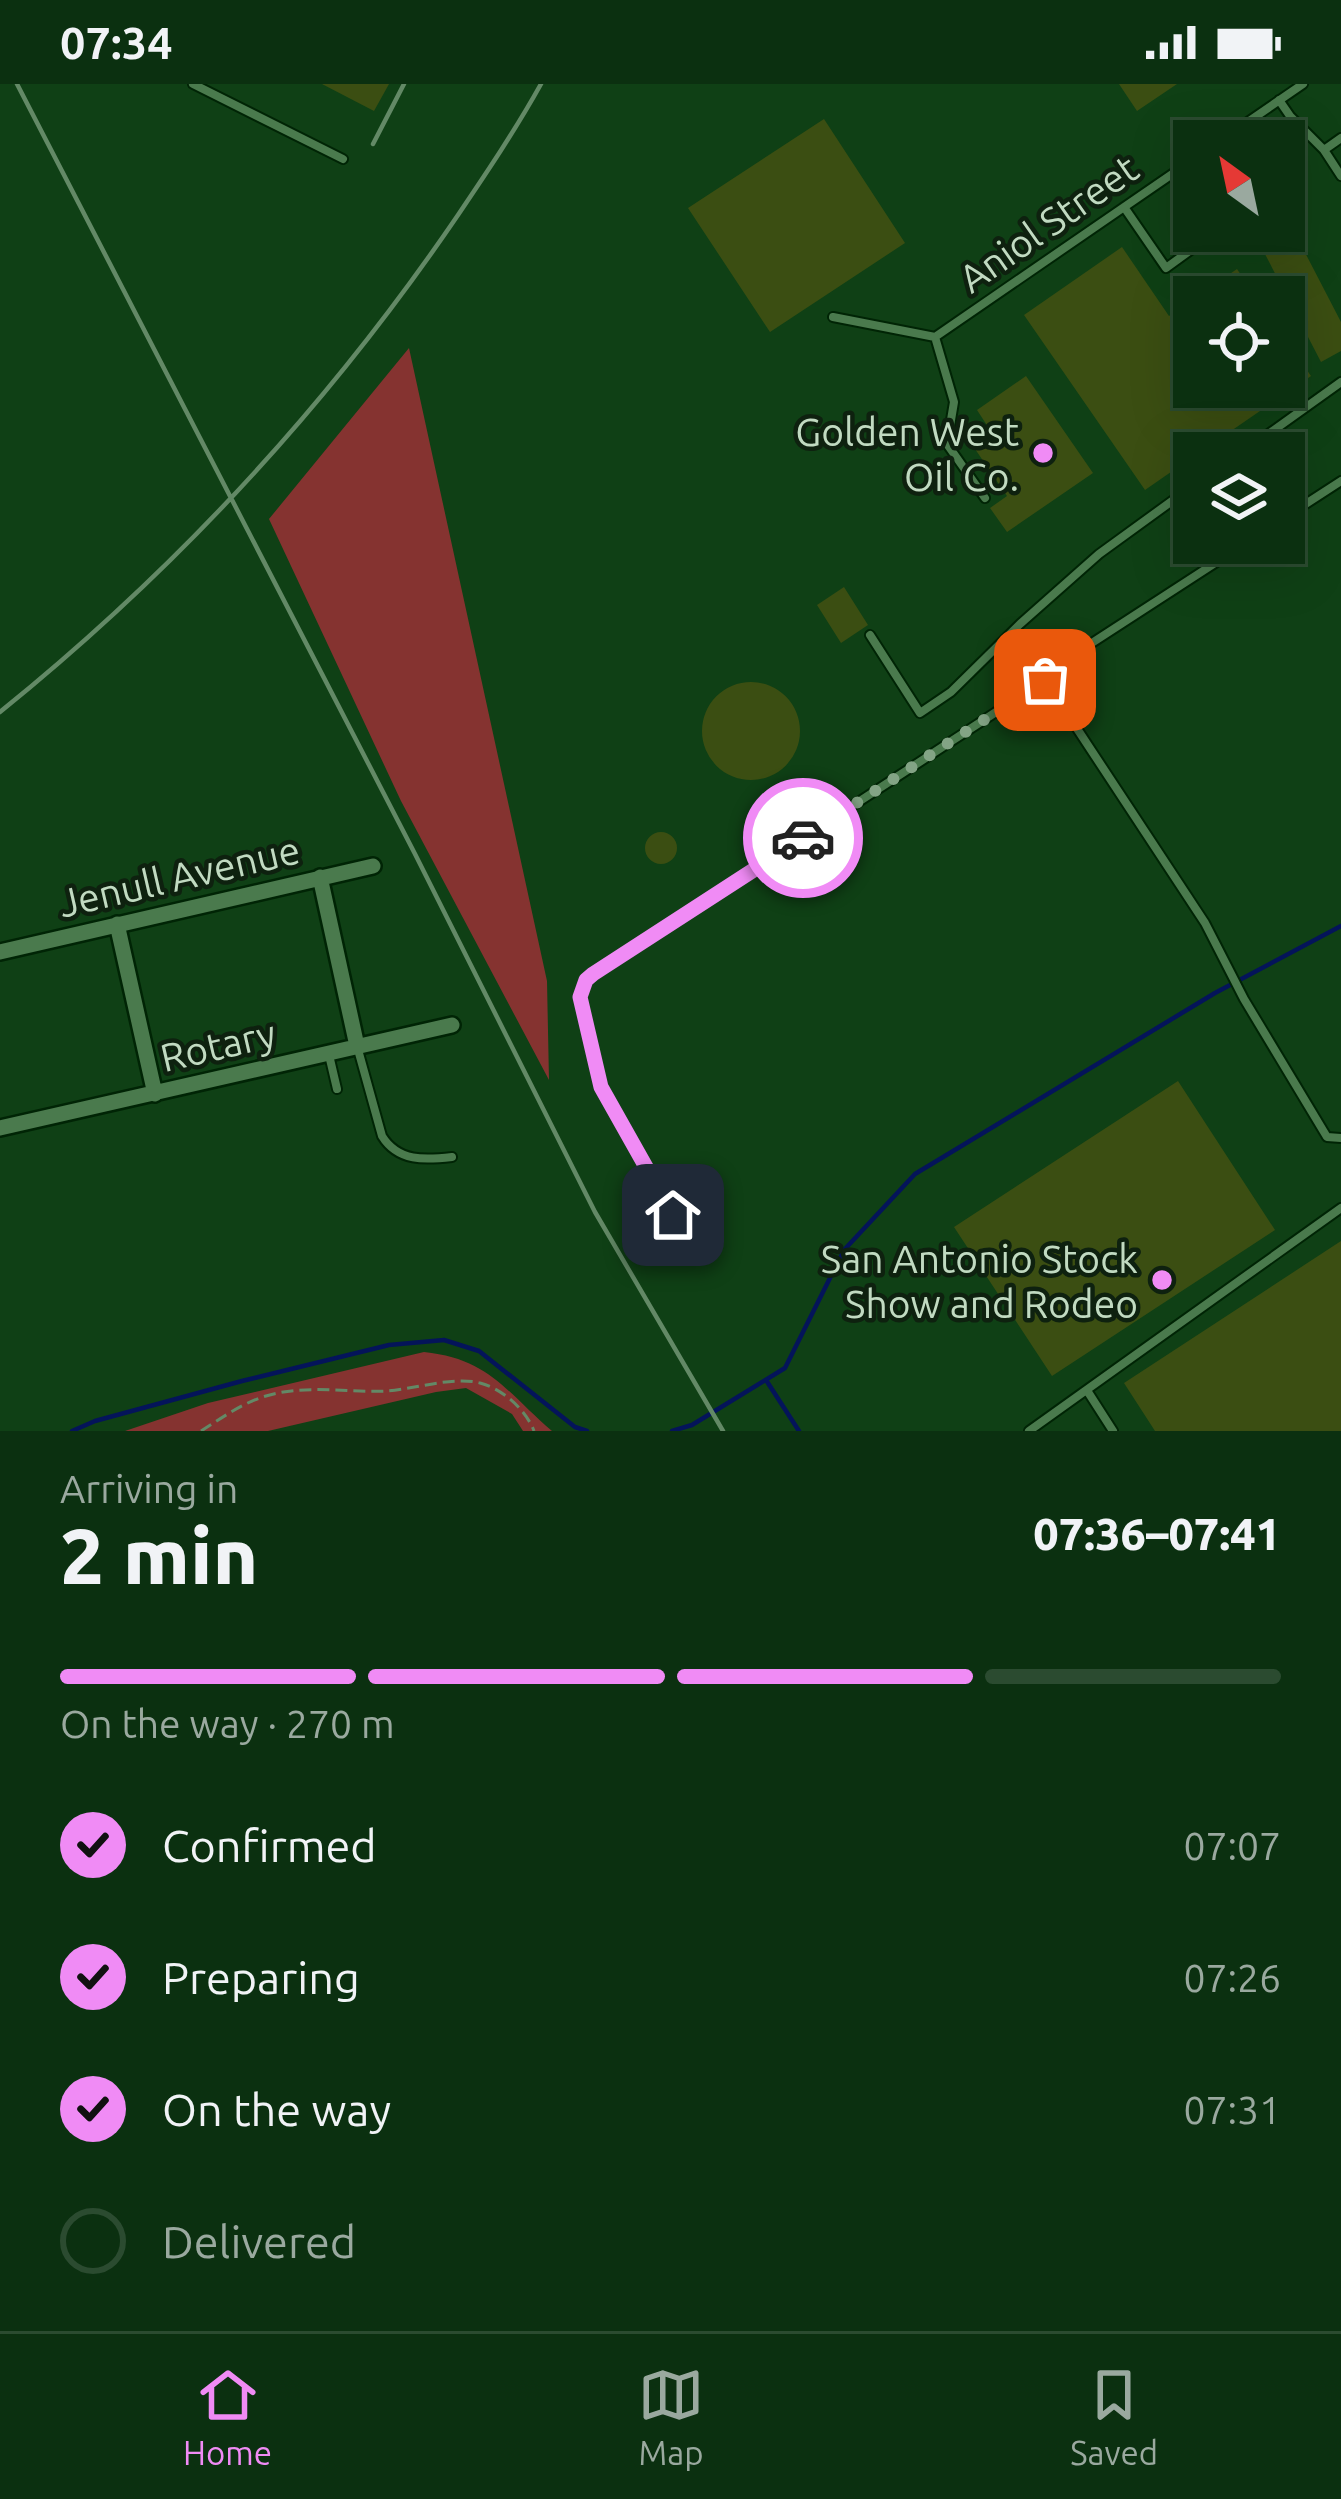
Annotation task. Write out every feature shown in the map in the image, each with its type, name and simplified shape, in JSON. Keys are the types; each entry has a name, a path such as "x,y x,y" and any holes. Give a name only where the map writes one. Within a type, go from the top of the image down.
{"street":[{"name":"Jenull Avenue","path":"0,952 373,866"},
{"path":"320,877 357,1046"},
{"path":"117,924 155,1094"},
{"name":"Rotary","path":"0,1128 155,1094 176,1096 452,1025"}],"lane":[{"path":"193,84 343,159"},
{"path":"1250,120 1303,84"},
{"path":"1279,100 1341,176"},
{"path":"1324,150 1341,138"},
{"name":"Aniol Street","path":"935,338 1173,174"},
{"path":"1124,207 1166,268 1188,252"},
{"path":"833,317 935,338 954,401 947,444 985,498"},
{"path":"1271,432 1341,382"},
{"path":"1305,504 1341,481"},
{"path":"870,635 920,713 951,692 1099,554 1173,500"},
{"path":"673,1215 601,1087 580,997 586,980 1214,564"},
{"path":"1045,680 1199,913 1327,1137 1341,1138"},
{"path":"357,1046 389,1148 428,1160 452,1156"},
{"path":"329,1053 338,1089"},
{"path":"1029,1431 1341,1208"},
{"path":"1088,1391 1113,1431"}],"path":[{"path":"201,1431 263,1396 289,1391 393,1391 464,1382 480,1383 501,1393 530,1420 534,1431"}],"shaded area":[{"path":"409,348 547,981 549,1080 401,801 269,519"},
{"path":"424,1352 481,1370 552,1431 523,1431 512,1414 466,1388 268,1431 125,1431 208,1403"}],"building":[{"path":"322,84 389,84 374,111"},
{"path":"1119,84 1177,84 1137,111"},
{"path":"824,119 905,243 770,332 688,208"},
{"path":"1122,247 1169,316 1173,313 1173,408 1264,408 1230,432 1173,432 1173,471 1145,490 1024,315"},
{"path":"1264,252 1305,252 1341,322 1341,351 1321,362 1305,331 1305,276 1276,276"},
{"name":"Golden West Oil Co.","path":"1026,376 1093,473 1007,532 990,508 1007,496 973,446 992,433 977,410"},
{"path":"844,587 868,625 841,643 817,605"},
{"path":"751,682 786,696 800,731 786,766 751,780 716,766 702,731 716,696"},
{"path":"661,832 672,837 677,848 672,859 661,864 650,859 645,848 650,837"},
{"path":"1178,1081 1275,1230 1052,1376 954,1227"},
{"path":"1341,1241 1341,1431 1155,1431 1124,1383"}],"waterway":[{"path":"672,1431 692,1425 785,1368 844,1250 915,1174 1215,993 1341,926"},
{"path":"72,1431 242,1381 389,1345 444,1340 479,1351 575,1427 587,1431"},
{"path":"766,1380 799,1431"}],"railway":[{"path":"17,84 595,1212 723,1431"},
{"path":"373,144 404,84"},
{"path":"0,712 189,541 304,417 409,284 541,84"}],"way so far":[{"path":"803,838 1045,680"}],"place":[{"name":"Golden West Oil Co.","path":"1043,453"},
{"name":"San Antonio Stock Show and Rodeo","path":"1162,1280"}],"route":[{"path":"673,1215 601,1087 581,988 593,974 803,838"}]}
